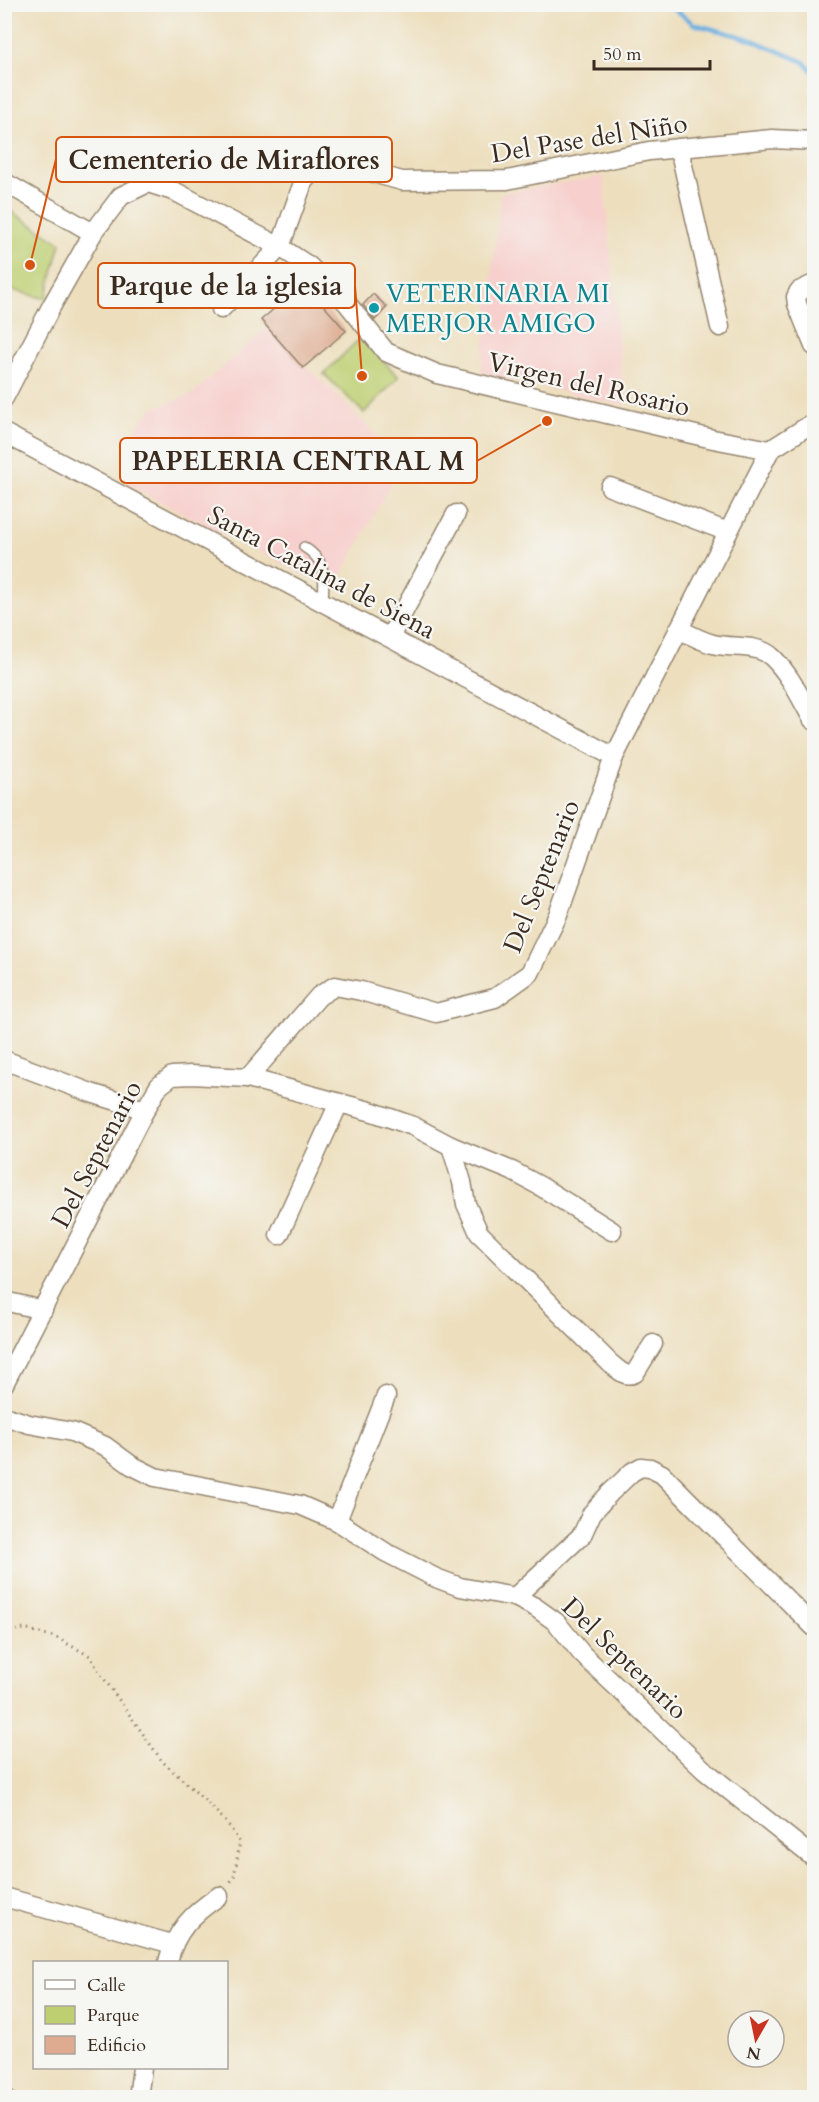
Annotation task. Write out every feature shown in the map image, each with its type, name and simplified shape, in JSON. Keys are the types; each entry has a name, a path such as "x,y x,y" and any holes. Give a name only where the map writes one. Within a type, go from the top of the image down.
{"street":[{"name":"Del Pase del Niño","path":"280,247 304,180 321,166 362,170 402,181 507,180 649,151 772,140 814,141"},
{"path":"679,148 720,327"},
{"path":"4,182 93,233"},
{"name":"Virgen del Rosario","path":"4,399 51,307 93,233 121,196 148,183 176,192 280,247 309,266 346,302 386,352 436,374 713,439 770,450"},
{"path":"221,309 280,247"},
{"path":"814,284 800,291 795,297 814,346"},
{"path":"770,450 814,422"},
{"name":"Santa Catalina de Siena","path":"4,433 614,757"},
{"name":"Del Septenario","path":"4,1384 159,1086 172,1076 248,1077 319,996 335,986 361,991 436,1013 495,998 530,974 558,915 614,757 770,450"},
{"path":"610,487 728,532"},
{"path":"390,637 456,514"},
{"path":"679,629 714,645 759,649 771,656 786,674 813,720"},
{"path":"4,1060 145,1110"},
{"path":"248,1077 339,1102 413,1126 451,1146 512,1171 612,1231"},
{"path":"279,1235 339,1102"},
{"path":"451,1146 466,1203 479,1233 611,1364 625,1375 635,1373 653,1344"},
{"path":"4,1301 43,1310"},
{"path":"337,1521 386,1396"},
{"name":"Del Septenario","path":"4,1416 29,1424 72,1432 105,1446 131,1465 154,1477 300,1505 337,1521 385,1552 436,1578 460,1587 515,1597 535,1607 556,1622 582,1654 704,1770 814,1858"},
{"path":"515,1597 582,1534 592,1513 610,1492 641,1467 650,1468 662,1474 811,1617"},
{"path":"168,1961 172,1944 184,1925 219,1896"},
{"path":"4,1897 172,1944"},
{"path":"138,2097 142,2069"}],"lane":[{"path":"304,547 323,567 323,602"}],"path":[{"path":"4,1630 25,1629 55,1637 90,1656 162,1761 227,1823 240,1842 234,1877 219,1896"}],"shaded area":[{"path":"604,176 624,406 481,373 501,193"},
{"path":"267,328 403,461 334,590 127,485 136,428 152,409 192,394"}],"green space":[{"path":"4,207 61,243 46,299 5,288"},
{"path":"360,338 399,377 364,413 324,374"}],"building":[{"path":"304,283 346,331 303,368 261,320"},
{"name":"VETERINARIA MI MERJOR AMIGO","path":"373,294 387,307 375,320 363,305"}],"waterway":[{"path":"668,4 694,24 750,39 804,62 814,73"}],"place":[{"name":"Cementerio de Miraflores","path":"30,265"},
{"name":"VETERINARIA MI MERJOR AMIGO","path":"374,308"},
{"name":"Parque de la iglesia","path":"362,376"},
{"name":"PAPELERIA CENTRAL M","path":"547,421"}]}
